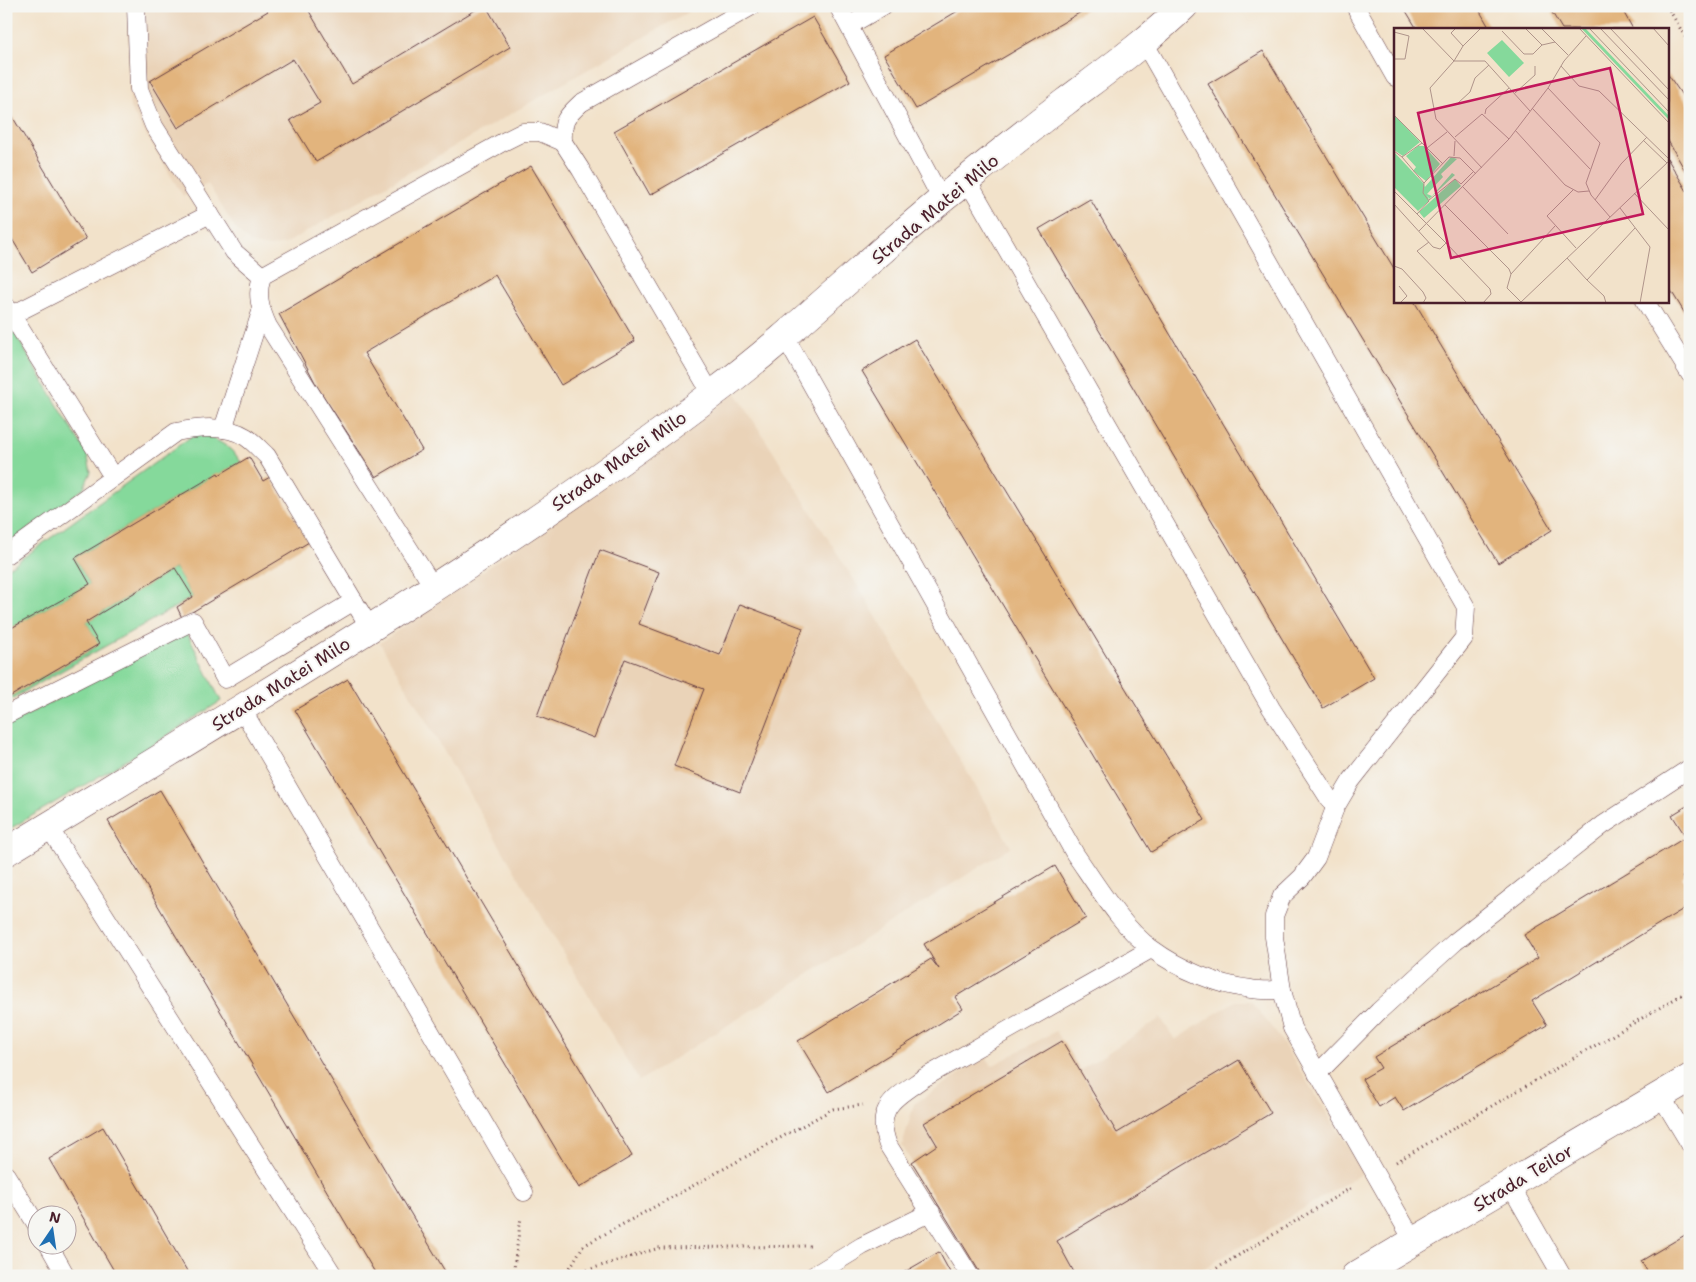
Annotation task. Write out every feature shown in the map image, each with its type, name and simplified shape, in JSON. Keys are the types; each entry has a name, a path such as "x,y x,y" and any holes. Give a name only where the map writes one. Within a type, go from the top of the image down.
{"street":[{"name":"Strada Matei Milo","path":"6,852 242,709 434,588 588,485 712,395 785,337 942,200 1062,104 1145,44 1184,6"},
{"name":"Strada Teilor","path":"1355,1276 1690,1078"}],"lane":[{"path":"136,6 139,89 154,126 234,252 262,276"},
{"path":"712,395 610,217 563,142 562,128 566,117 582,102 752,6"},
{"path":"838,6 850,25 942,200"},
{"path":"850,25 884,6"},
{"path":"1355,6 1394,74"},
{"path":"1145,44 1466,607 1464,638 1351,781 1335,808 1316,858 1302,877 1282,896 1274,916 1274,937 1282,990 1292,1028 1414,1242"},
{"path":"434,588 298,374 261,312 258,288 262,276 524,132 540,132 563,142"},
{"path":"967,180 1271,708 1335,808"},
{"path":"113,477 9,310 210,214"},
{"path":"1646,302 1690,374"},
{"path":"223,429 261,312"},
{"path":"785,337 1075,854 1130,928 1151,949 1188,970 1250,990 1282,990"},
{"path":"6,555 176,432 199,428 223,429 246,436 266,456 370,628"},
{"path":"6,714 193,621 225,679 354,601"},
{"path":"242,709 524,1192"},
{"path":"1317,1074 1379,1011 1455,942 1603,825 1690,768"},
{"path":"48,826 334,1276"},
{"path":"970,1276 888,1145 882,1128 884,1114 893,1102 922,1079 1151,949"},
{"path":"1661,1096 1690,1144"},
{"path":"6,1174 28,1210"},
{"path":"1510,1185 1562,1276"},
{"path":"813,1276 862,1246 931,1212"},
{"path":"54,1254 66,1276"}],"path":[{"path":"1667,6 1690,45"},
{"path":"1204,1276 1376,1173 1690,990"},
{"path":"566,1276 584,1246 833,1109 893,1102"},
{"path":"513,1276 524,1192"},
{"path":"566,1276 659,1248 814,1246"}],"shaded area":[{"path":"127,6 698,6 285,244 269,247 250,243 235,228 208,184 183,196 130,108"},
{"path":"736,393 863,594 1011,847 639,1081 380,643"},
{"path":"1235,1001 1251,1001 1279,1037 1364,1172 1191,1276 982,1276 902,1146 914,1104 986,1057 992,1066 1056,1031 1081,1070 1161,1018 1175,1040"}],"green space":[{"path":"6,319 87,454 91,472 83,489 6,546"},
{"path":"196,433 222,443 241,462 219,475 218,473 75,558 90,584 6,631 6,570"},
{"path":"175,568 193,597 6,702 6,699 99,645 86,622"},
{"path":"186,631 221,701 151,746 6,831 6,726"}],"building":[{"path":"265,6 306,6 352,84 482,6 486,6 510,47 316,162 290,120 320,103 293,59 178,128 150,81 268,11"},
{"path":"966,6 1091,6 916,109 884,55"},
{"path":"1403,6 1477,6 1489,28 1416,28"},
{"path":"1548,6 1620,6 1632,28 1561,28"},
{"path":"813,17 850,81 650,195 614,131"},
{"path":"1263,51 1394,268 1394,302 1415,302 1552,530 1498,563 1208,84"},
{"path":"1668,74 1690,107 1690,179 1668,141"},
{"path":"6,106 86,239 32,272 6,229"},
{"path":"1668,160 1690,196 1690,322 1668,286"},
{"path":"531,166 635,341 561,385 495,275 364,353 422,450 376,477 317,386 279,314"},
{"path":"1090,199 1374,678 1323,708 1039,229"},
{"path":"915,339 1205,820 1151,852 862,371"},
{"path":"249,457 263,481 270,477 309,542 182,618 177,607 193,597 175,568 86,622 99,644 6,699 6,631 90,584 75,558 218,473 219,475"},
{"path":"600,550 659,572 639,624 720,655 740,604 803,628 740,792 674,766 704,689 625,659 594,738 537,716"},
{"path":"348,679 632,1156 579,1188 295,710"},
{"path":"160,790 446,1273 441,1276 377,1276 108,821"},
{"path":"1690,804 1690,872 1682,877 1690,889 1690,905 1532,1001 1547,1025 1404,1111 1395,1097 1379,1107 1362,1079 1381,1068 1374,1057 1538,958 1524,935 1686,837 1672,815"},
{"path":"1055,866 1086,918 955,997 963,1009 829,1092 798,1041 931,959 939,969 924,944"},
{"path":"1062,1041 1117,1133 1239,1060 1271,1113 1057,1241 1075,1274 1084,1276 982,1276 912,1162 937,1145 924,1123"},
{"path":"103,1127 190,1276 117,1276 78,1209 78,1204 75,1204 49,1159"},
{"path":"1690,1232 1690,1276 1650,1276 1641,1261"},
{"path":"939,1252 952,1276 898,1276 901,1274"}]}
